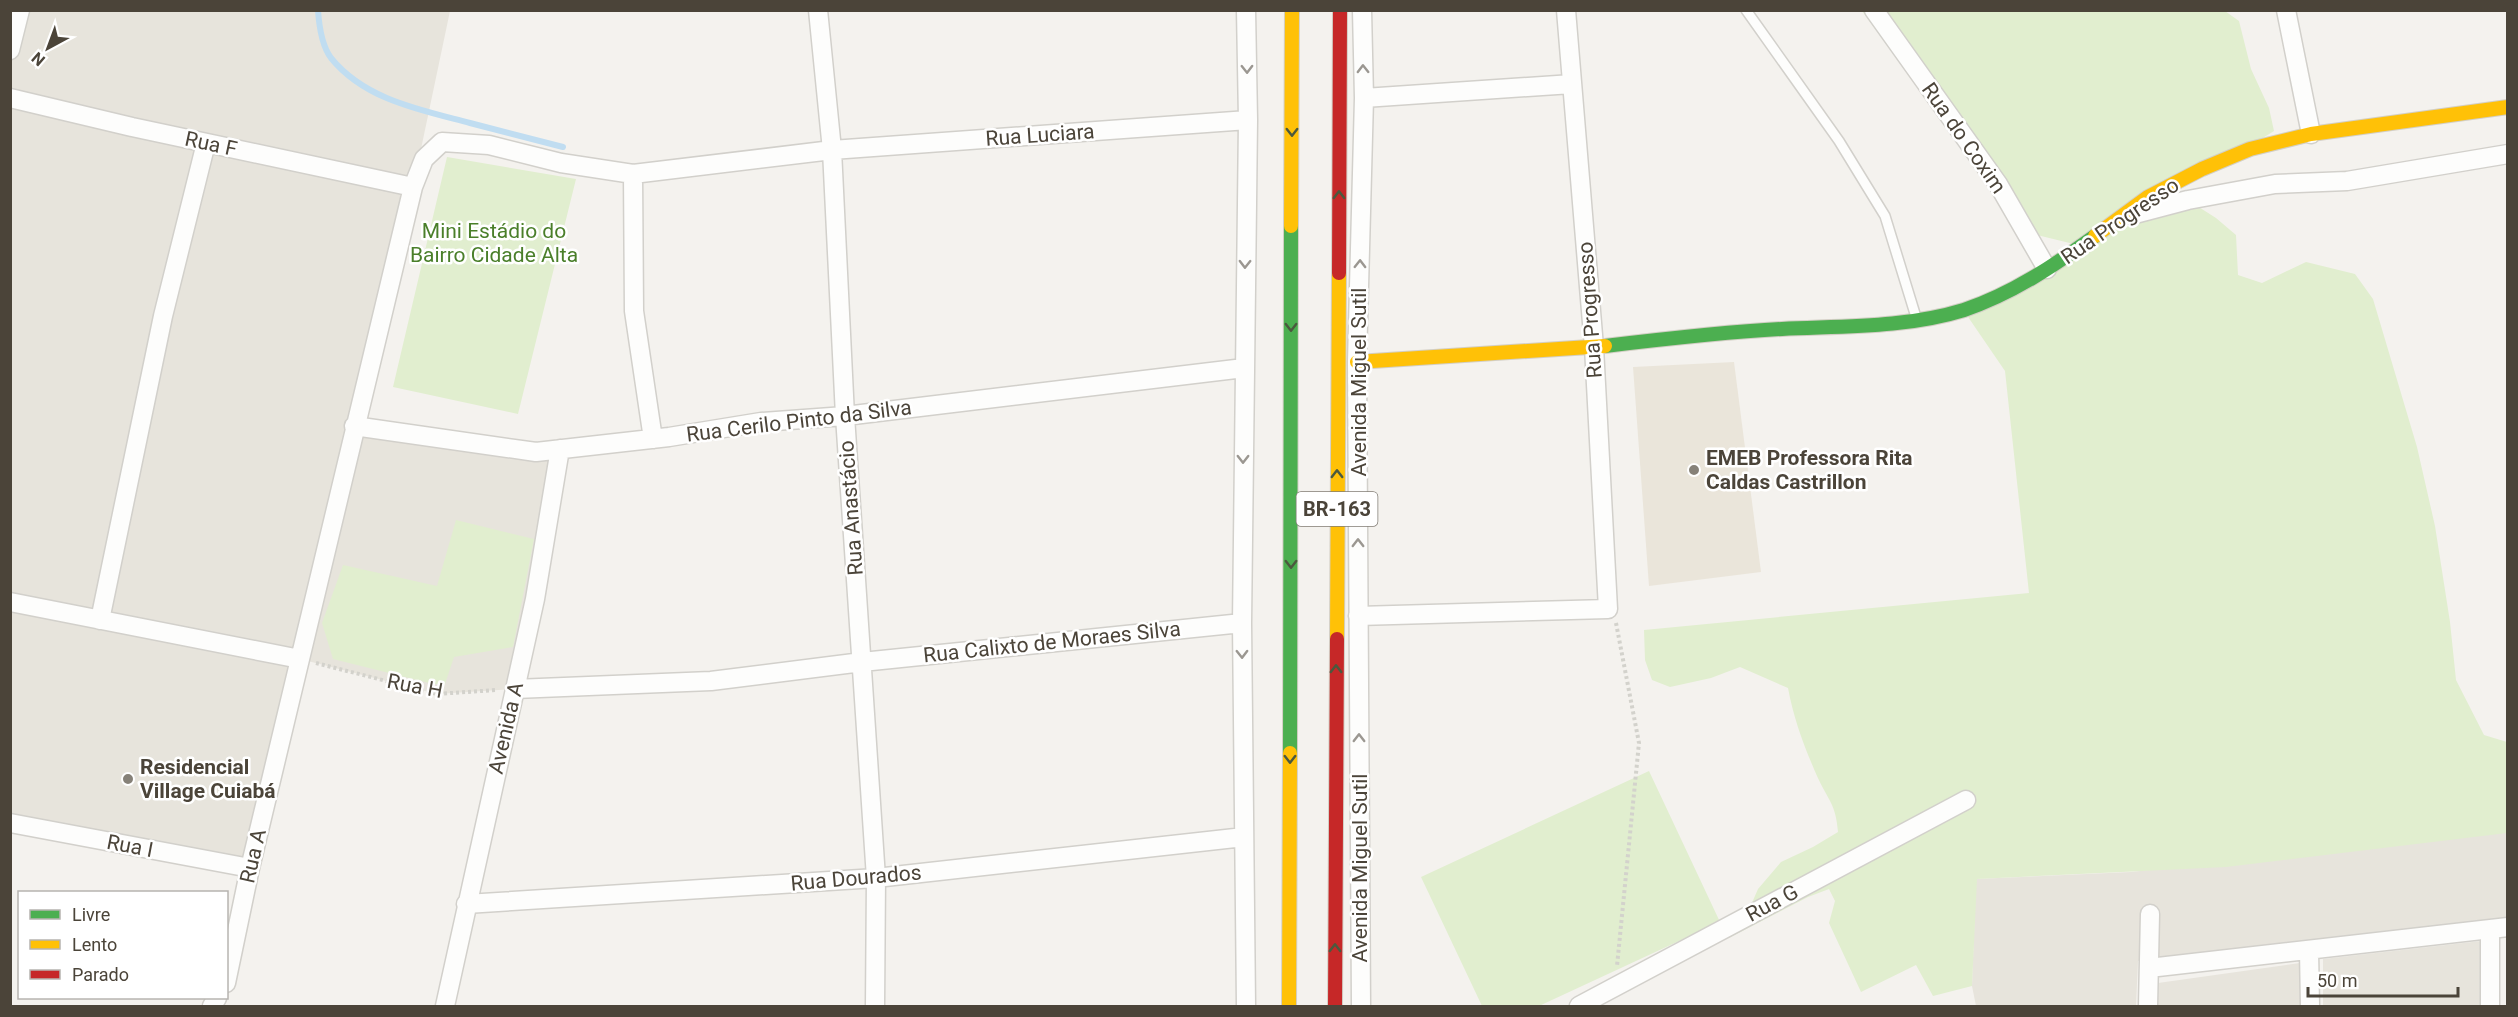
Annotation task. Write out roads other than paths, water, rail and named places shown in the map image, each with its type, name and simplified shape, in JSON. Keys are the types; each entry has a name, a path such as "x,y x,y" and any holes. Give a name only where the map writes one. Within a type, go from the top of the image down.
{"main road":[{"name":"BR-163","path":"1289,1006 1292,10"},
{"name":"Avenida Miguel Sutil","path":"1335,1006 1340,10"},
{"name":"Rua Progresso","path":"1594,347 1712,333 1842,324 1900,323 1963,310 1998,296 2048,269 2148,197 2202,169 2250,148 2311,134 2508,107"},
{"path":"1357,362 1594,347"}],"street":[{"path":"10,50 20,10"},
{"name":"Rua Anastácio","path":"818,10 832,150 845,416 876,878 875,1006"},
{"path":"1246,10 1248,120 1242,623 1246,1006"},
{"name":"Avenida Miguel Sutil","path":"1361,1006 1357,362 1364,99 1362,10"},
{"name":"Rua Progresso","path":"1358,616 1608,609 1594,347 1566,10"},
{"name":"Rua do Coxim","path":"1874,10 1998,184 2048,269"},
{"path":"2286,10 2311,134"},
{"path":"1364,99 1572,84"},
{"name":"Rua F","path":"10,98 206,143 412,186"},
{"name":"Rua Luciara","path":"412,186 424,159 442,142 489,145 561,163 633,174 832,150 1248,120"},
{"path":"100,620 163,316 206,143"},
{"path":"2122,217 2188,200 2276,184 2347,181 2508,154"},
{"path":"633,174 634,311 653,439"},
{"name":"Rua A","path":"228,973 250,868 412,186"},
{"name":"Rua Cerilo Pinto da Silva","path":"354,426 536,452 653,439 761,422 845,416 1244,368"},
{"name":"Avenida A","path":"445,1006 535,599 560,449"},
{"path":"10,602 300,659"},
{"name":"Rua Calixto de Moraes Silva","path":"862,662 1242,623"},
{"path":"515,689 711,681 862,662"},
{"name":"Rua G","path":"1579,1006 1966,800"},
{"name":"Rua I","path":"10,823 250,868"},
{"name":"Rua Dourados","path":"466,904 876,878 1244,837"},
{"path":"2148,1006 2150,914"},
{"path":"2149,968 2499,928 2490,1006"},
{"path":"2309,950 2310,1006"}],"lane":[{"path":"1746,10 1839,141 1885,216 1917,319"}],"waterway":[{"path":"318,10 323,41 331,58 360,84 377,94 413,108 563,147"}],"place":[{"name":"EMEB Professora Rita Caldas Castrillon","path":"1694,470"},
{"name":"Residencial Village Cuiabá","path":"128,779"}],"park label":[{"name":"Mini Estádio do Bairro Cidade Alta","path":"494,243"}]}
